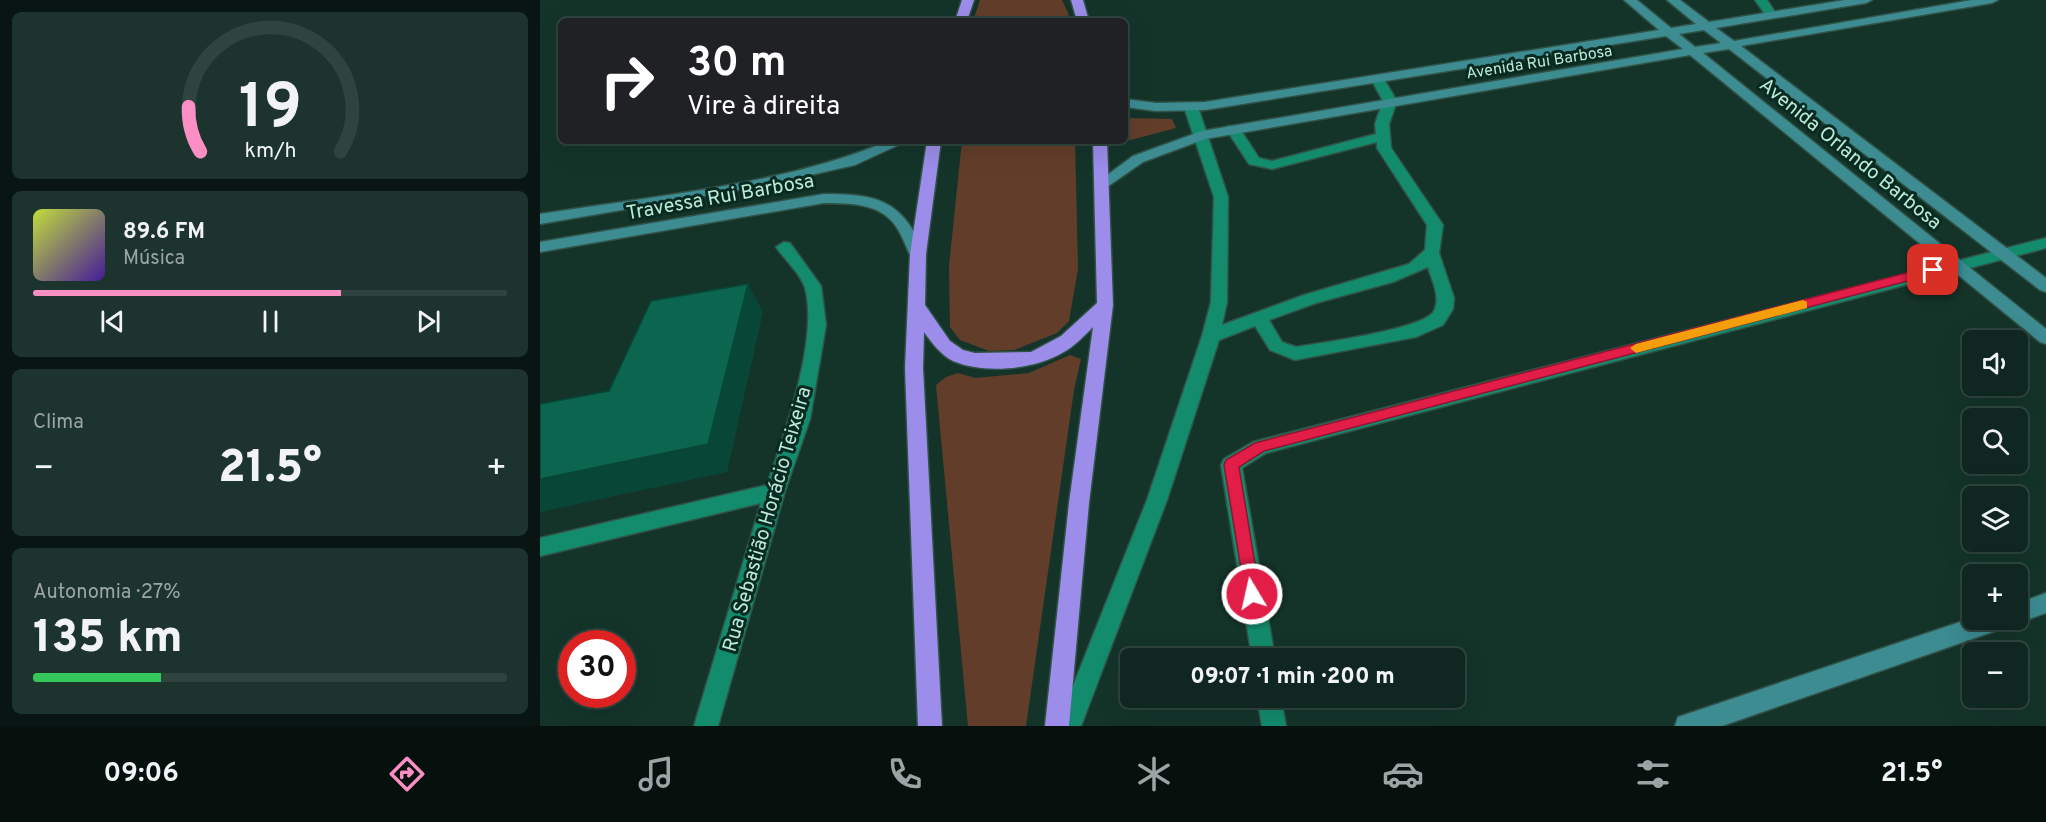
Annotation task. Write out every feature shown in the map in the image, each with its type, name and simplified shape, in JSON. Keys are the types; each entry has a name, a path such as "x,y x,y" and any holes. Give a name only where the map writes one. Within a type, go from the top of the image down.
{"highway":[{"path":"962,18 968,0"},
{"path":"1077,0 1082,18"},
{"path":"930,726 914,368 918,254 934,144"},
{"path":"1057,726 1079,503 1105,305 1106,240 1100,144"},
{"path":"916,305 938,338 958,356 984,361 1025,361 1043,356 1068,341 1105,305"}],"street":[{"name":"Avenida Orlando Barbosa","path":"1630,0 2046,338"},
{"name":"Avenida Orlando Barbosa","path":"1673,0 1730,46 2046,286"},
{"path":"1761,0 1771,15"},
{"name":"Avenida Rui Barbosa","path":"1128,103 1156,107 1191,107 1866,0"},
{"name":"Avenida Rui Barbosa","path":"1102,184 1138,159 1202,135 1390,101 1694,53 1992,0"},
{"path":"1211,336 1309,299 1401,272 1423,263 1432,254 1436,238 1435,225 1384,148 1381,137 1382,124 1390,101 1377,79"},
{"path":"1069,726 1157,500 1211,336 1218,302 1221,197 1191,107"},
{"path":"1233,129 1254,161 1272,165 1381,137"},
{"name":"Travessa Rui Barbosa","path":"540,219 703,192 850,162 893,144"},
{"path":"699,221 703,192"},
{"name":"Travessa Rui Barbosa","path":"540,247 699,221 777,204 829,199 860,201 891,211 903,223 918,254"},
{"path":"1261,648 1231,465 1260,447 2001,252 2046,243"},
{"name":"Rua Sebastião Horácio Teixeira","path":"706,726 775,491 800,419 817,325 813,286 784,247"},
{"path":"1259,318 1276,346 1295,354 1416,331 1437,321 1444,309 1446,298 1432,254"},
{"path":"540,547 775,491"},
{"path":"2028,609 2046,603"},
{"path":"1687,726 1969,630"},
{"path":"1271,708 1274,726"}],"shaded area":[{"path":"980,0 1062,0 1069,15 1064,18 974,18"},
{"path":"1128,118 1172,119 1176,128 1128,141"},
{"path":"962,144 1075,144 1078,269 1069,321 1057,333 1014,350 989,351 960,340 950,327 949,266"},
{"path":"1070,355 1081,359 1074,390 1026,726 968,726 936,385 946,377 958,373 975,378 1029,373"}],"building":[{"path":"748,284 708,444 540,479 540,404 609,391 651,301"}],"slow traffic":[{"path":"1636,348 1803,305"}],"route":[{"path":"1252,594 1231,465 1260,447 1933,270"}]}
